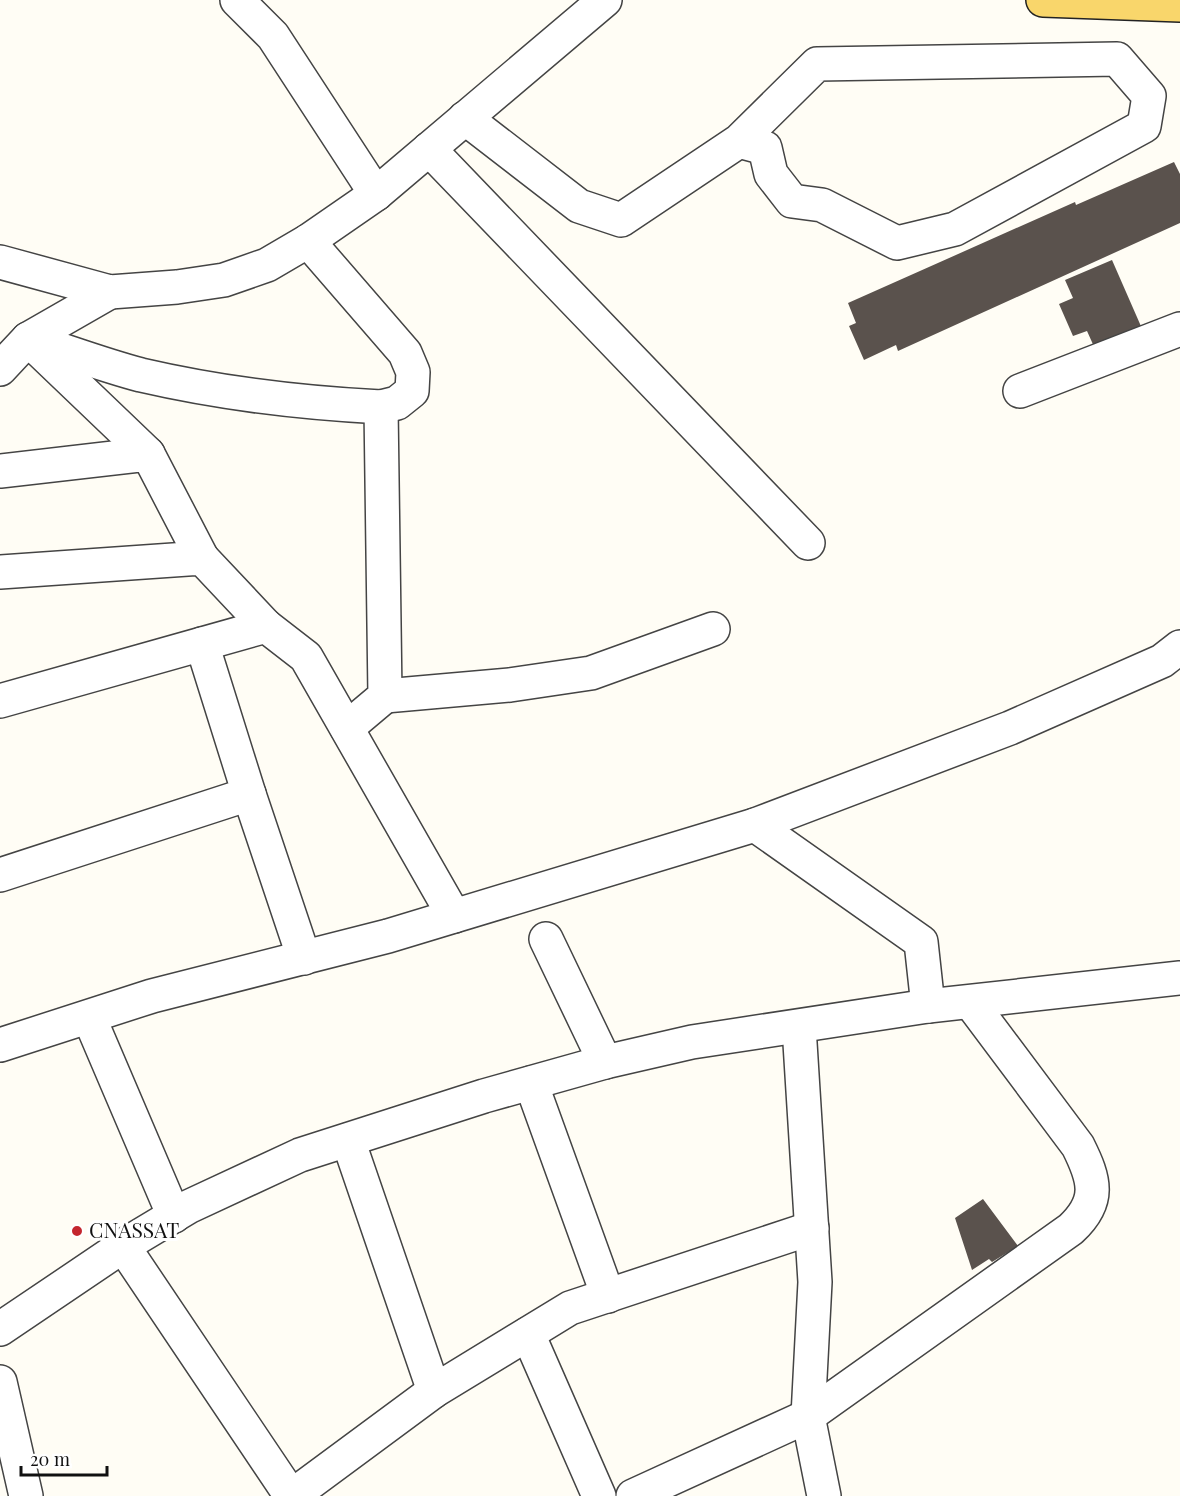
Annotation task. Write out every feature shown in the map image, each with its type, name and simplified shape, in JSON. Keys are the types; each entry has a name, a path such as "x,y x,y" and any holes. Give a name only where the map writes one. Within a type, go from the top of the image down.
{"main road":[{"path":"1043,0 1180,5"}],"street":[{"path":"237,0 273,36 376,194"},
{"path":"0,262 110,292 177,287 224,280 267,265 308,241 376,194 606,0"},
{"path":"465,118 579,206 621,220 739,141 817,64 1117,60 1149,96 1144,126 955,230 897,243 822,205 792,201 771,174 765,148 739,141"},
{"path":"429,149 808,543"},
{"path":"28,339 152,377 245,394 328,404 381,407 397,403 412,391 413,372 405,353 308,241"},
{"path":"0,369 28,339 110,292"},
{"path":"1020,392 1180,329"},
{"path":"28,339 148,454 202,558 266,626 306,657 454,916"},
{"path":"381,407 385,696"},
{"path":"0,471 148,454"},
{"path":"0,572 202,558"},
{"path":"0,701 266,626"},
{"path":"347,728 385,696 510,685 591,673 713,629"},
{"path":"202,644 304,958"},
{"path":"0,1045 152,996 304,958 454,916 755,825 1010,728 1162,661 1180,647"},
{"path":"0,875 249,794"},
{"path":"755,825 921,942 928,1006"},
{"path":"546,939 605,1062"},
{"path":"0,1329 123,1246 174,1216 300,1155 531,1083 605,1062 692,1042 928,1006 1180,978"},
{"path":"633,1496 808,1416 1071,1229 1085,1216 1093,1197 1090,1170 1078,1146 971,1003"},
{"path":"89,1017 174,1216"},
{"path":"799,1027 815,1282 808,1416 825,1496"},
{"path":"531,1083 608,1296"},
{"path":"348,1140 434,1391"},
{"path":"123,1246 291,1496 434,1391 570,1308 812,1228"},
{"path":"528,1334 599,1496"},
{"path":"0,1382 26,1496"}],"building":[{"path":"1174,162 1180,174 1180,223 898,351 896,345 864,360 849,326 856,323 848,303 1075,202 1076,205"},
{"path":"1112,260 1147,340 1100,360 1087,331 1073,336 1059,304 1073,298 1065,280"},
{"path":"983,1199 1018,1246 992,1262 989,1259 972,1270 955,1218"}],"place":[{"name":"CNASSAT","path":"77,1231"}]}
